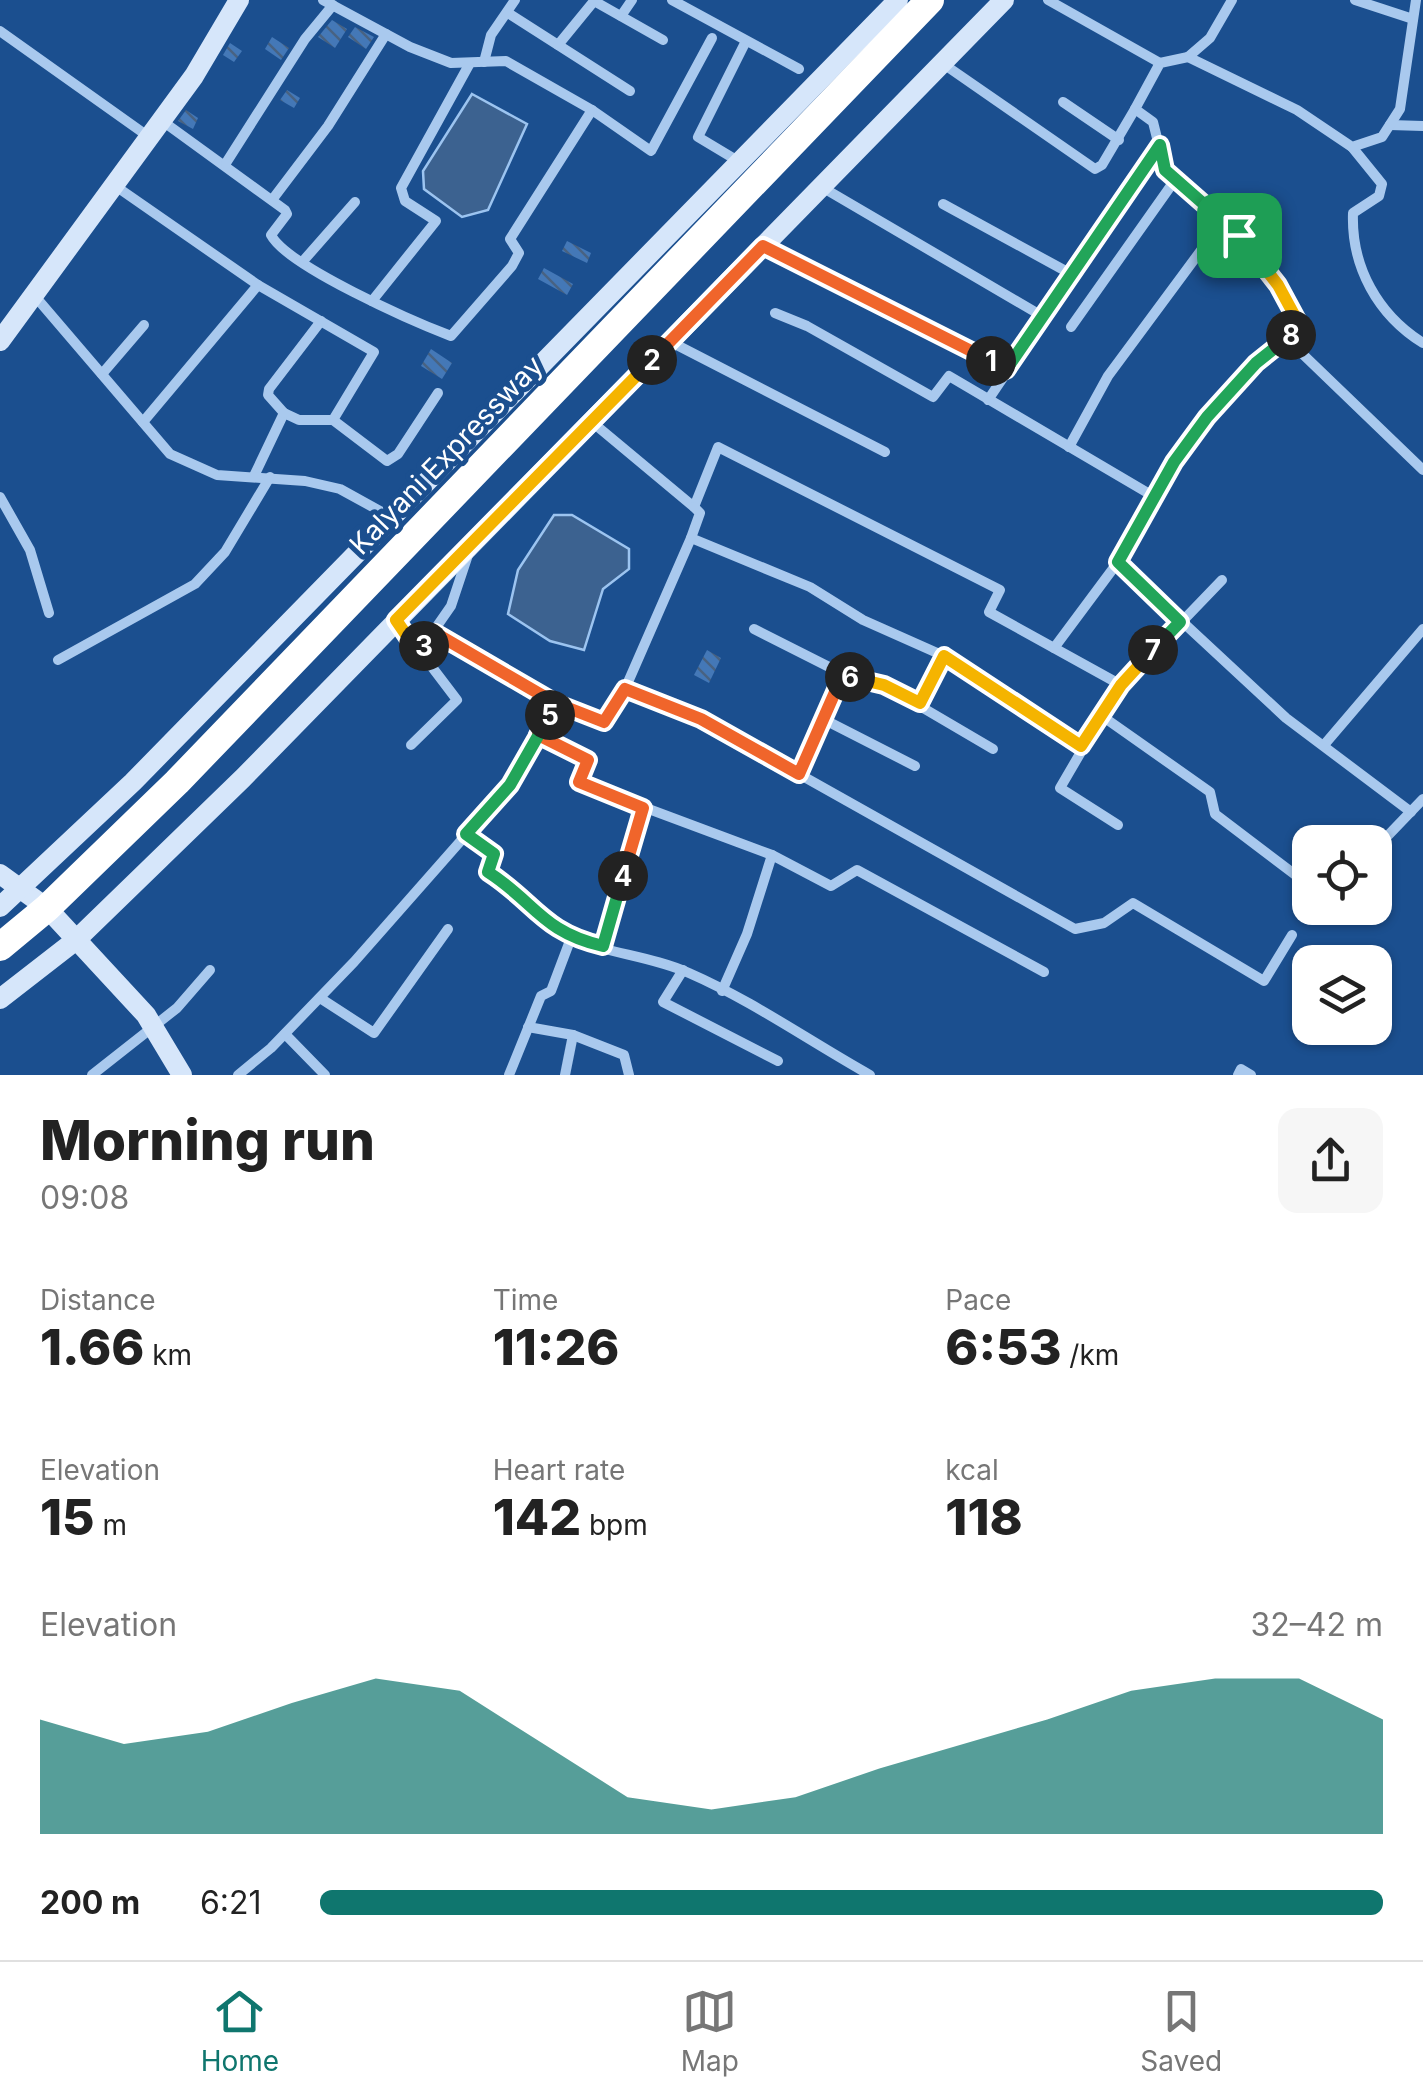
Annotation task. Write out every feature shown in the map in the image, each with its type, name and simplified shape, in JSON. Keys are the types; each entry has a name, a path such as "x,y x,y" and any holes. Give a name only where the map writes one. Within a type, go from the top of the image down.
{"highway":[{"name":"Kalyani Expressway","path":"0,947 47,908 177,782 930,0"}],"street":[{"path":"484,62 491,34 515,0"},
{"path":"620,16 632,0"},
{"path":"672,0 799,69"},
{"path":"0,908 133,782 389,516 898,0"},
{"path":"0,999 76,940 243,778 1004,0"},
{"path":"1048,0 1160,63 1188,56 1210,38 1232,0"},
{"path":"1354,0 1413,19"},
{"path":"1352,147 1382,136 1400,109 1416,0"},
{"path":"226,164 328,2 450,63 506,61 592,110 651,150 712,38"},
{"path":"558,45 594,2 663,40"},
{"path":"2,332 155,128 232,3"},
{"path":"508,13 630,91"},
{"path":"0,31 155,128 226,164 287,214 272,240 372,301 451,336 512,266 519,253 510,239 592,110"},
{"path":"272,200 328,126 386,34"},
{"path":"738,161 698,137 745,43"},
{"path":"1188,56 1298,110 1352,147 1382,184 1379,196 1353,213 1369,292 1408,334 1423,343"},
{"path":"940,62 1095,169 1119,140 1160,63"},
{"path":"372,301 436,220 405,201 401,188 470,63"},
{"path":"1063,102 1119,140"},
{"path":"1054,648 1118,562 1153,496 1207,417 1256,363 1288,340 1298,322 1278,285 1239,235 1165,170 1153,122 1134,110"},
{"path":"1390,125 1423,126"},
{"path":"988,400 1160,145"},
{"path":"1071,327 1175,180"},
{"path":"113,184 258,285 374,352 333,420"},
{"path":"820,186 1042,316"},
{"path":"304,260 355,202"},
{"path":"944,204 1073,275"},
{"path":"1068,447 1108,376 1222,222"},
{"path":"763,246 1006,370"},
{"path":"143,422 258,285"},
{"path":"34,294 170,454 193,468 217,475 270,477 340,490 389,516"},
{"path":"775,313 808,326 932,397 949,376 1153,496"},
{"path":"322,321 269,388 268,395 284,413 300,420 333,420 386,461 398,454 438,394"},
{"path":"102,374 144,325"},
{"path":"1288,340 1423,470"},
{"path":"670,341 885,452"},
{"path":"254,476 284,413"},
{"path":"435,633 557,704 604,722 625,689 700,513 592,422"},
{"path":"694,508 718,447 1000,590 989,612 1121,685"},
{"path":"58,660 196,584 225,552 270,477"},
{"path":"0,496 30,550 49,613"},
{"path":"691,538 810,587 864,620 944,656 1081,746"},
{"path":"418,652 435,633 450,606 472,544"},
{"path":"1118,562 1286,718 1411,812"},
{"path":"1118,825 1060,788 1081,746 1121,685 1222,580"},
{"path":"396,620 457,700 410,745"},
{"path":"1324,745 1423,628"},
{"path":"754,629 843,674 884,685 920,703 993,749"},
{"path":"920,703 944,656"},
{"path":"799,774 843,674"},
{"path":"625,689 701,719 1075,929 1104,923 1134,902 1264,980 1292,935"},
{"path":"238,1075 320,998 510,785 557,704"},
{"path":"1102,716 1210,792 1215,814 1292,872"},
{"path":"823,719 914,766"},
{"path":"538,735 588,760 579,782 772,855 831,886 857,870 1044,972"},
{"path":"1392,832 1423,799"},
{"path":"603,946 643,808"},
{"path":"466,834 494,854 488,872 514,888 537,917 571,938 683,970 870,1075"},
{"path":"722,991 747,934 772,855"},
{"path":"0,874 47,908 155,1025 182,1075"},
{"path":"320,998 374,1033 448,929"},
{"path":"509,1075 541,996 552,991 571,938"},
{"path":"92,1075 155,1025 210,970"},
{"path":"683,970 664,1002 778,1061"},
{"path":"528,1027 573,1035 624,1055 630,1075"},
{"path":"285,1034 325,1075"},
{"path":"565,1075 573,1035"},
{"path":"1238,1075 1242,1069 1251,1075"}],"water":[{"path":"472,94 527,124 488,210 462,217 424,189 423,171"},
{"path":"554,515 572,515 629,549 629,569 603,589 584,650 550,641 508,614 518,570"}],"building":[{"path":"332,20 347,29 335,48 318,37"},
{"path":"355,27 374,37 366,49 348,37"},
{"path":"272,37 289,48 281,60 265,49"},
{"path":"230,43 242,51 234,62 223,55"},
{"path":"287,90 300,98 294,108 280,100"},
{"path":"186,110 198,118 193,129 178,121"},
{"path":"567,241 591,253 587,263 562,251"},
{"path":"544,268 573,284 567,295 538,279"},
{"path":"431,349 452,363 442,379 421,366"},
{"path":"707,650 721,658 709,683 694,675"}],"route":[{"path":"1239,235 1193,199 1165,170 1160,145 1092,250 1006,370 894,309 763,246 396,620 418,652 435,633 557,704 546,722 538,735 588,760 579,782 643,808 603,946 571,938 537,917 514,888 488,872 494,854 466,834 510,785 538,735 556,704 557,704 596,722 604,722 625,689 701,719 799,774 843,674 884,685 920,703 944,656 1081,746 1121,685 1180,622 1118,562 1150,501 1207,417 1256,363 1288,340 1298,322 1278,285 1239,235"}]}
